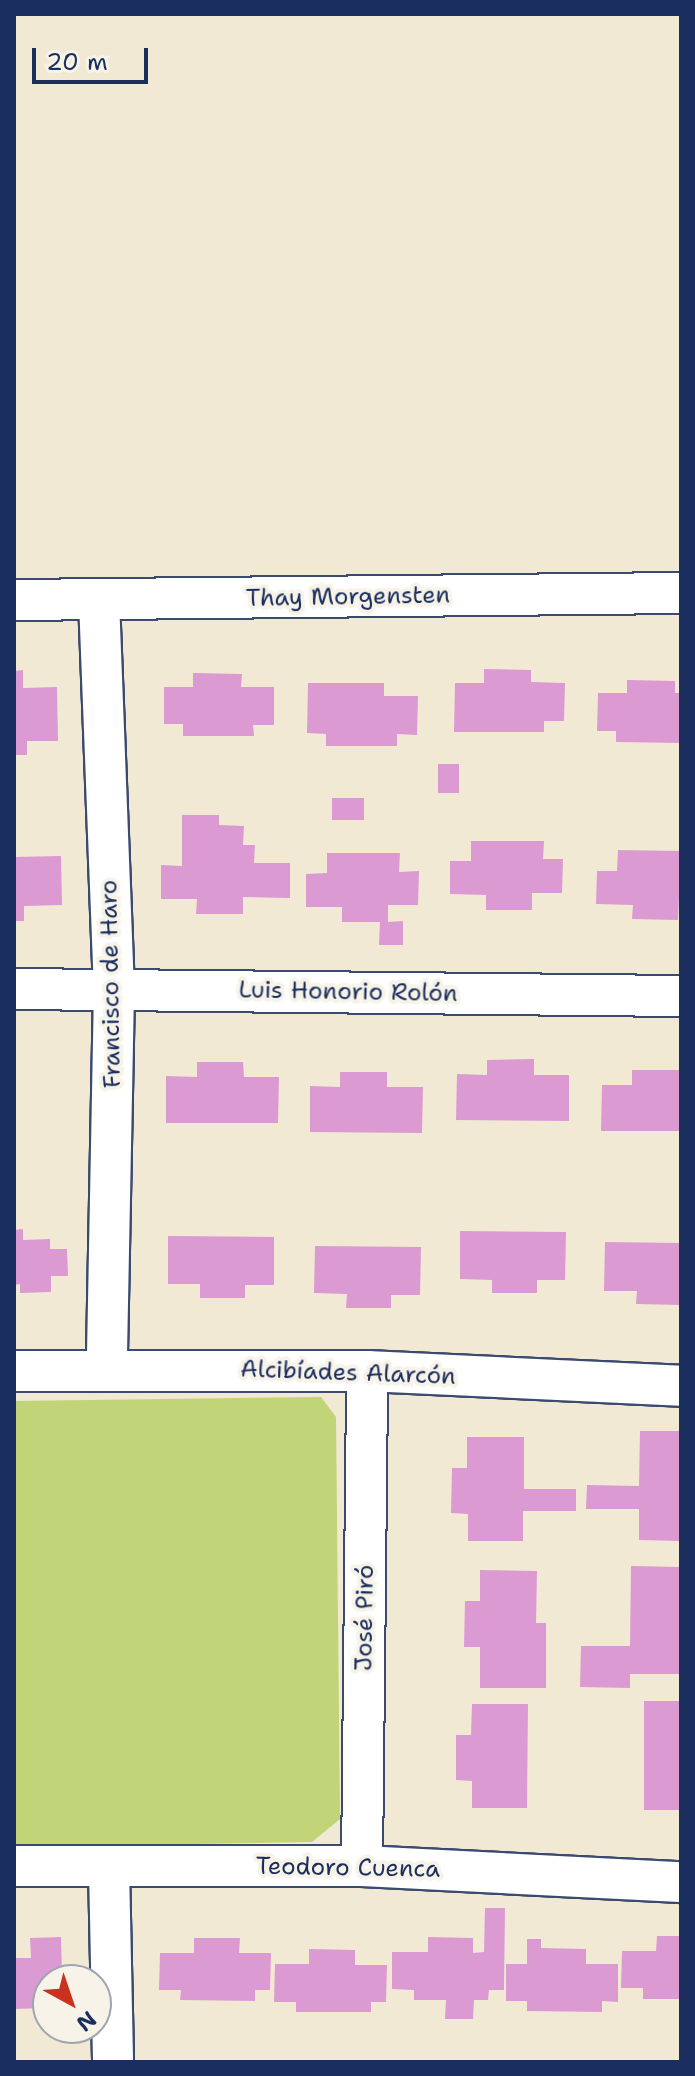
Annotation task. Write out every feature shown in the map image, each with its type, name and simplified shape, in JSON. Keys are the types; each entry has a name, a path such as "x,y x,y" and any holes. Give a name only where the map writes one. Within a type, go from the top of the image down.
{"street":[{"name":"Thay Morgensten","path":"14,600 681,593"},
{"name":"Francisco de Haro","path":"99,600 114,990 107,1368"},
{"name":"Luis Honorio Rolón","path":"14,989 681,996"},
{"name":"Alcibíades Alarcón","path":"14,1371 107,1368 367,1371 681,1386"},
{"name":"José Piró","path":"362,1866 367,1371"},
{"name":"Teodoro Cuenca","path":"14,1866 362,1866 681,1882"},
{"path":"109,1868 113,2062"}],"green space":[{"path":"321,1397 336,1417 340,1819 312,1842 14,1847 14,1401"}],"building":[{"path":"484,669 531,670 531,682 565,683 564,721 544,721 544,732 454,732 455,683 484,683"},
{"path":"23,670 23,688 57,687 58,741 27,741 27,755 14,755 14,671"},
{"path":"193,673 242,674 241,687 274,687 274,725 253,725 254,736 183,736 183,724 164,724 164,687 193,687"},
{"path":"627,680 675,681 675,693 681,693 681,743 616,742 616,731 597,731 598,693 627,693"},
{"path":"308,683 384,683 384,696 418,696 417,735 397,734 397,746 326,746 326,734 307,733"},
{"path":"438,764 459,764 459,793 438,793"},
{"path":"332,798 364,798 364,820 332,820"},
{"path":"182,815 219,815 219,825 244,826 243,845 255,845 254,863 290,863 290,898 243,897 243,914 196,914 197,899 161,899 161,865 182,866"},
{"path":"471,841 544,841 543,859 563,859 562,893 532,893 532,910 486,910 486,895 450,894 450,861 471,861"},
{"path":"618,850 681,851 678,920 632,919 633,905 596,904 597,871 617,871"},
{"path":"327,853 400,853 399,872 419,871 418,905 388,905 388,922 403,921 403,945 379,945 380,922 342,922 342,907 306,907 306,874 327,873"},
{"path":"61,856 62,905 24,906 24,921 14,921 14,857"},
{"path":"534,1059 534,1075 569,1075 569,1121 456,1120 457,1074 487,1075 487,1060"},
{"path":"197,1062 243,1062 244,1077 279,1077 278,1123 166,1123 166,1076 197,1077"},
{"path":"632,1070 679,1070 681,1131 601,1131 602,1085 632,1085"},
{"path":"340,1072 387,1072 387,1087 423,1087 422,1133 310,1132 310,1086 340,1087"},
{"path":"23,1229 23,1240 50,1239 50,1249 67,1249 68,1276 51,1276 51,1292 20,1293 20,1284 14,1285 14,1230"},
{"path":"460,1231 566,1232 565,1280 537,1280 537,1293 492,1293 492,1280 460,1279"},
{"path":"168,1236 274,1237 274,1285 245,1285 245,1298 200,1298 200,1284 168,1284"},
{"path":"605,1242 681,1243 681,1305 636,1304 637,1291 604,1291"},
{"path":"315,1246 421,1247 420,1295 391,1295 391,1308 346,1308 347,1294 314,1293"},
{"path":"640,1431 681,1431 681,1541 639,1540 639,1509 586,1509 587,1485 639,1486"},
{"path":"467,1437 524,1437 524,1489 576,1489 576,1511 523,1511 523,1541 468,1541 468,1514 451,1513 452,1468 467,1468"},
{"path":"631,1566 681,1567 681,1674 630,1674 630,1688 580,1687 581,1646 630,1646"},
{"path":"480,1570 537,1571 536,1623 546,1623 546,1688 480,1688 480,1647 464,1647 465,1601 480,1601"},
{"path":"644,1701 681,1701 681,1810 644,1810"},
{"path":"472,1704 528,1704 527,1808 472,1808 472,1781 456,1780 456,1735 471,1735"},
{"path":"485,1908 505,1908 504,1990 489,1990 488,2000 474,2000 473,2019 445,2019 446,2000 414,2000 414,1990 392,1989 392,1952 428,1952 428,1937 473,1938 473,1953 484,1952"},
{"path":"657,1936 681,1936 681,1999 643,1999 643,1988 621,1988 622,1951 656,1951"},
{"path":"61,1937 62,1964 32,1964 32,2008 14,2009 14,1958 31,1958 30,1938"},
{"path":"194,1938 240,1938 239,1953 271,1953 270,1990 255,1990 255,2001 180,2000 181,1990 159,1990 160,1953 194,1953"},
{"path":"527,1939 541,1939 541,1948 586,1949 586,1964 618,1964 618,2002 602,2001 602,2012 527,2011 527,2001 506,2001 506,1964 527,1964"},
{"path":"309,1949 355,1950 355,1965 387,1965 386,2002 371,2002 371,2012 296,2012 296,2002 274,2002 275,1964 309,1964"}]}
